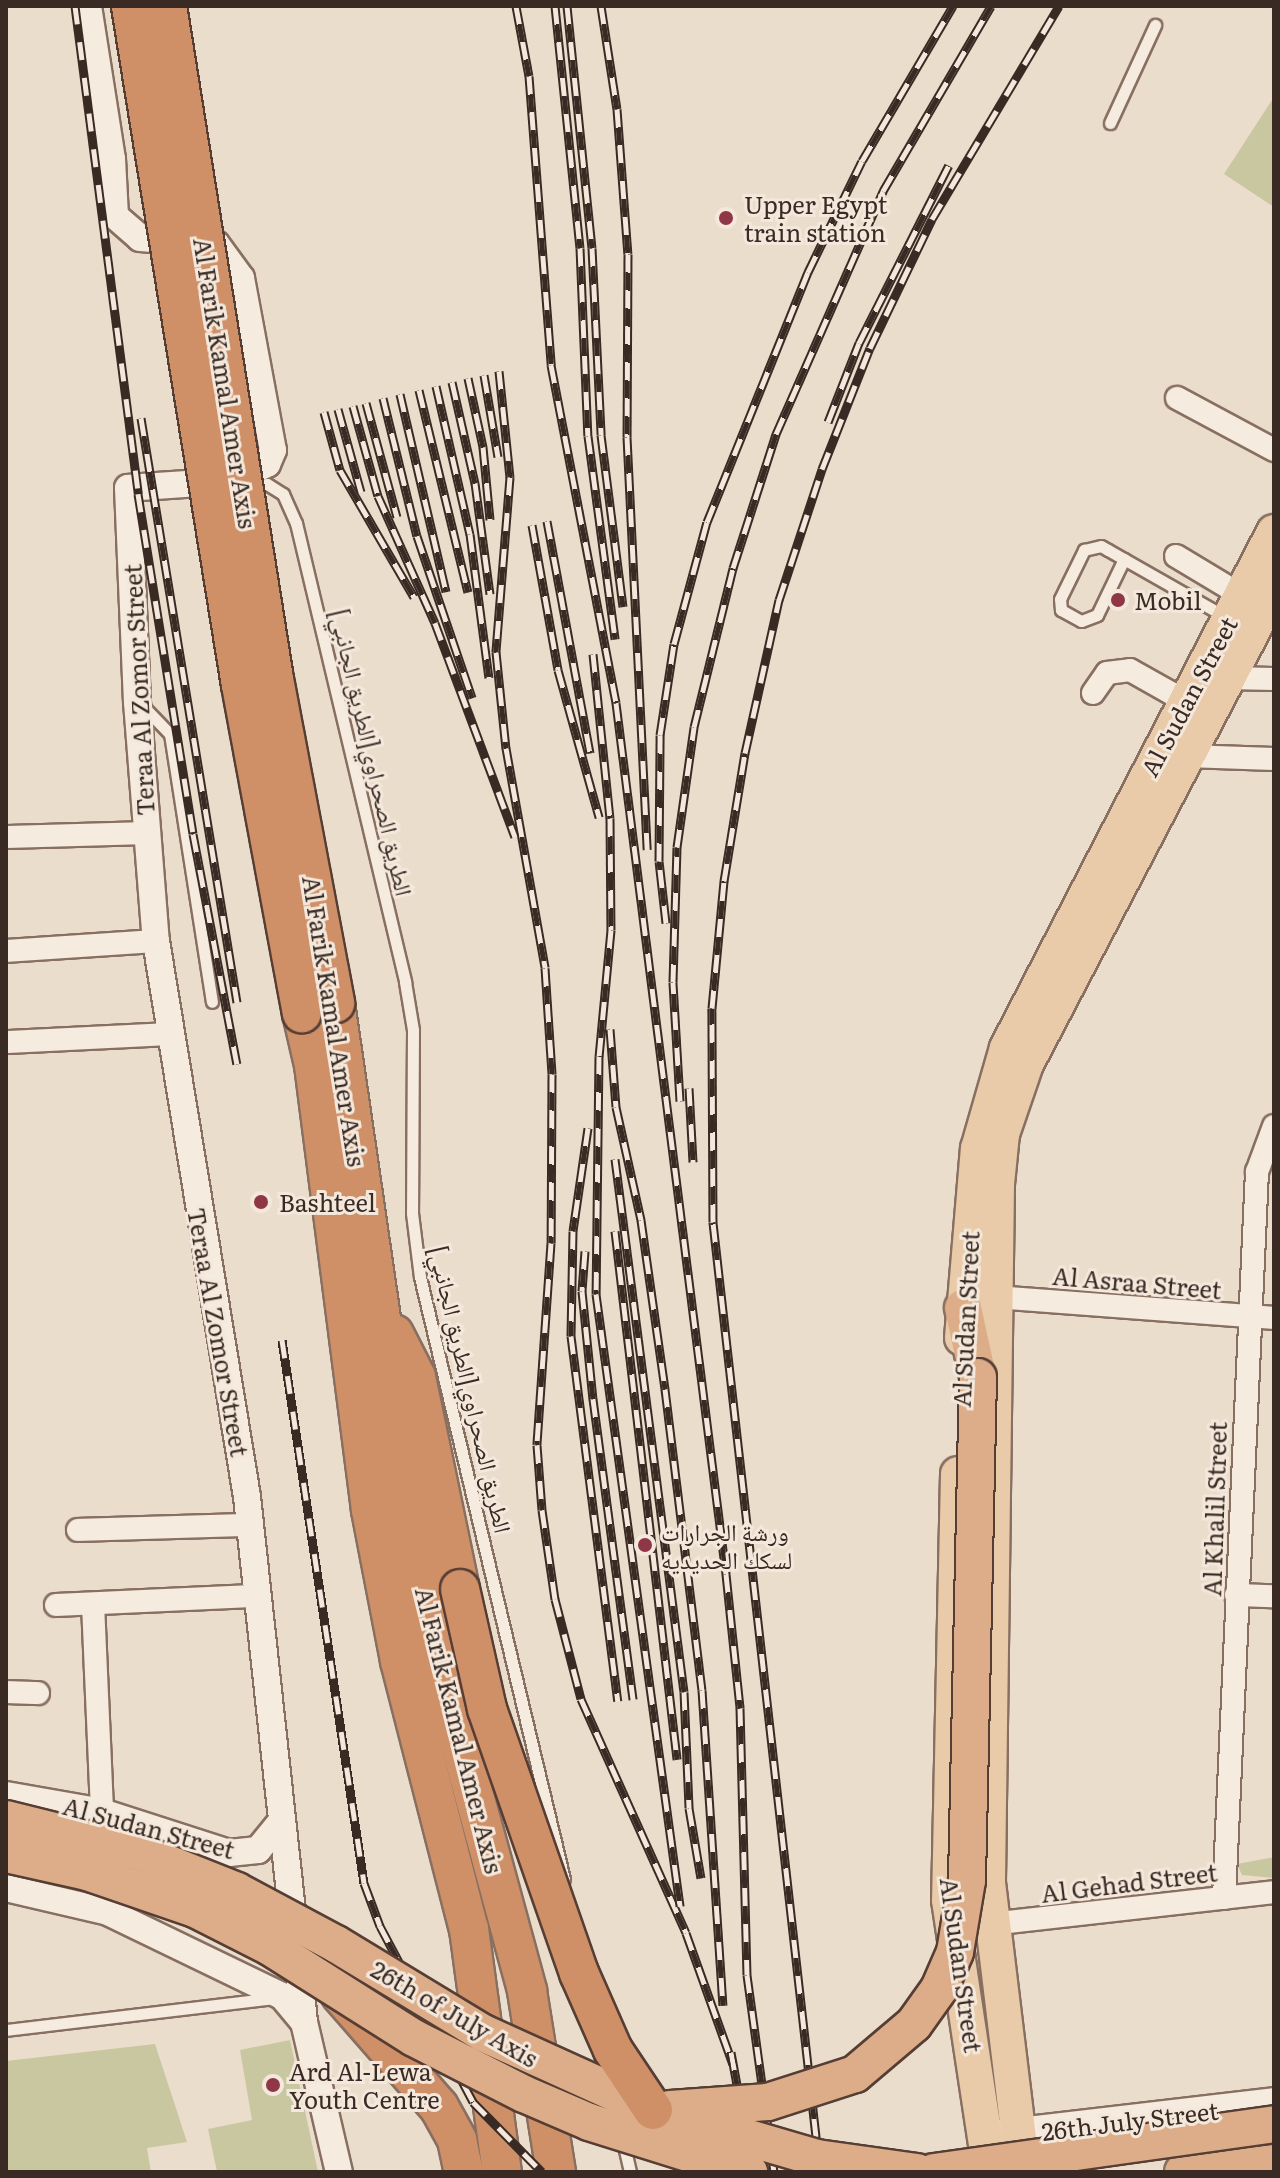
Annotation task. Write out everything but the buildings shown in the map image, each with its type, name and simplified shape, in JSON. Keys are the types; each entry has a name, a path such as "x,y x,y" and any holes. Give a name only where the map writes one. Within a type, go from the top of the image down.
{"highway":[{"name":"Al Farik Kamal Amer Axis","path":"131,6 241,685 319,1008 379,1310 436,1655 527,1991 556,2172"},
{"name":"Al Farik Kamal Amer Axis","path":"167,6 271,663 319,1008 314,1065 371,1510 400,1661 469,1929 502,2172"},
{"path":"379,1310 416,1377 487,1709 579,1973 613,2050 629,2113 768,2102 830,2085 889,2050 939,1989 955,1952 967,1880 980,1302"},
{"name":"26th of July Axis","path":"6,1819 139,1852 237,1891 310,1928 483,2033 629,2113 817,2158 917,2172"},
{"name":"26th of July Axis","path":"6,1854 87,1872 226,1922 414,2038 524,2094 589,2122 749,2172"},
{"path":"336,1989 439,2107 457,2140 464,2172"},
{"path":"934,2172 1010,2158 1274,2124"},
{"path":"1183,2172 1274,2163"}],"main road":[{"name":"Al Sudan Street","path":"1010,2158 949,1887 980,1302 999,1159 1016,1086 1227,678 1255,608 1274,532"},
{"name":"Al Sudan Street","path":"1010,2158 990,1924 978,1149 995,1081 1022,1017 1185,701 1255,608"},
{"name":"26th July Street","path":"1010,2158 1274,2103"}],"street":[{"path":"88,6 115,216 140,238 216,244 241,278 273,450 267,464 230,481 128,488"},
{"path":"1177,398 1274,450"},
{"name":"Teraa Al Zomor Street","path":"128,488 137,702 156,941 250,1525 279,1824 304,2022 339,2172"},
{"path":"1176,556 1255,608"},
{"path":"1093,693 1107,673 1130,670 1185,701"},
{"path":"1227,678 1274,679"},
{"path":"1186,756 1274,759"},
{"path":"6,837 146,833"},
{"path":"6,951 156,941"},
{"path":"6,1042 169,1034"},
{"name":"Al Khalil Street","path":"1224,1898 1248,1317 1257,1172 1274,1126"},
{"name":"Al Asraa Street","path":"980,1302 1274,1318"},
{"path":"78,1530 250,1525"},
{"path":"1236,1595 1274,1596"},
{"path":"56,1605 258,1596"},
{"path":"93,1604 102,1812"},
{"path":"6,1692 38,1693"},
{"name":"Al Sudan Street","path":"6,1795 102,1812 229,1853 258,1850 279,1824"},
{"path":"225,1970 252,1948 256,1894 229,1853"},
{"path":"6,1888 108,1912 282,1996 304,2022"},
{"name":"Al Gehad Street","path":"990,1924 1274,1892"}],"lane":[{"path":"1110,123 1155,25"},
{"name":"الطريق الصحراوي[الطريق الجانبي]","path":"128,488 141,495 267,484 283,494 296,523 411,1008 412,1213 420,1277 556,1833 603,2058"},
{"path":"1124,559 1097,615 1081,621 1061,610 1060,599 1084,550 1101,546 1124,559 1255,608"},
{"path":"137,702 158,717 170,734 212,1002"},
{"path":"6,2030 282,1996"},
{"path":"606,2073 629,2113 630,2171"}],"shaded area":[{"path":"1274,97 1274,207 1224,174"},
{"path":"1274,1857 1274,1878 1242,1875 1237,1864"},
{"name":"Ard Al-Lewa Youth Centre","path":"290,2040 318,2172 217,2172 208,2129 252,2120 240,2050"},
{"path":"155,2044 187,2142 147,2148 151,2172 6,2172 6,2061"}],"railway":[{"path":"75,6 138,494 193,834 237,1064"},
{"path":"516,6 529,76 551,365 616,703 726,1574 740,1708 747,1975 774,2172"},
{"path":"555,6 580,248 588,436 615,639"},
{"path":"567,6 592,248 601,435 623,607"},
{"path":"601,6 617,109 628,254 627,437 647,850"},
{"path":"666,923 659,861 660,735 674,644 707,522 808,272 862,161 953,6"},
{"path":"680,1101 673,982 677,847 694,727 733,568 776,434 883,191 991,6"},
{"path":"820,2172 713,1222 712,1008 724,881 745,753 779,600 822,469 870,348 932,219 1059,6"},
{"path":"828,422 859,343 949,165"},
{"path":"499,371 510,477 496,652 506,748 545,968 552,1074 551,1243 537,1445 542,1510 555,1599 581,1699 686,1933 733,2064"},
{"path":"484,375 498,457"},
{"path":"468,378 483,447 490,520"},
{"path":"452,382 475,483 490,594"},
{"path":"436,386 470,534 489,678"},
{"path":"419,390 468,592"},
{"path":"400,394 446,592"},
{"path":"383,398 417,536 472,698"},
{"path":"366,403 397,517"},
{"path":"353,406 378,496 435,623 515,837"},
{"path":"338,409 361,492"},
{"path":"324,412 340,470 414,597"},
{"path":"141,418 237,1002"},
{"path":"547,521 590,753"},
{"path":"532,525 558,670 599,817"},
{"path":"593,654 610,818 611,930 599,1056 596,1294 680,1906"},
{"path":"610,1029 616,1107 641,1220 665,1389 702,1690 723,2005"},
{"path":"689,1088 693,1162"},
{"path":"588,1128 573,1231 571,1336 618,1701"},
{"path":"615,1159 684,1692 689,1808 701,1878"},
{"path":"615,1231 677,1759"},
{"path":"585,1251 582,1291 593,1399 633,1699"},
{"path":"282,1340 364,1883 380,1926 473,2102 542,2172"},
{"path":"731,2052 753,2172"}],"place":[{"name":"Upper Egypt train station","path":"726,218"},
{"name":"Mobil","path":"1118,600"},
{"name":"Bashteel","path":"261,1202"},
{"name":"ورشة الجرارات لسكك الحديديه","path":"645,1545"},
{"name":"Ard Al-Lewa Youth Centre","path":"273,2085"}]}
